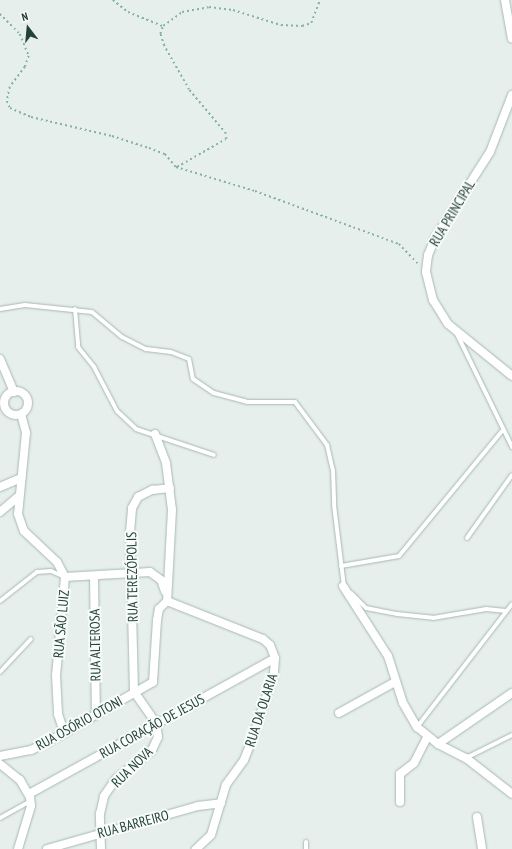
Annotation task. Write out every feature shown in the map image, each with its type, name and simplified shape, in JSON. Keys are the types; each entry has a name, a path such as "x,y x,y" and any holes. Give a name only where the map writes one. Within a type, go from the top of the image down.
{"street":[{"path":"505,0 512,38"},
{"name":"RUA PRINCIPAL","path":"512,95 490,152 435,238 428,255 426,272 433,300 457,333 512,376"},
{"path":"0,359 14,392"},
{"path":"14,392 21,393 27,398 26,409 21,414 11,414 2,406 8,395 14,392"},
{"path":"21,414 26,433 20,496 17,508 24,531 57,562 64,577"},
{"path":"155,434 165,458 170,488 172,535 165,590 167,601"},
{"path":"0,487 21,478"},
{"name":"RUA TEREZÓPOLIS","path":"134,692 132,508 138,497 145,492 170,488"},
{"path":"0,512 20,496"},
{"name":"RUA SÃO LUIZ","path":"64,733 58,714 56,675 64,577 94,576 132,572 156,575 165,590"},
{"name":"RUA ALTEROSA","path":"94,576 96,714"},
{"path":"343,586 388,656 395,682 417,727 438,744 466,758 512,794"},
{"name":"RUA OSÓRIO OTONI","path":"0,756 31,750 64,733 155,680 157,620 159,609 167,601"},
{"name":"RUA DA OLARIA","path":"167,601 263,639 270,645 275,658 274,673 244,760 226,786 211,835 196,849"},
{"name":"RUA CORAÇÃO DE JESUS","path":"30,798 156,723 275,658"},
{"path":"339,713 395,682"},
{"path":"134,692 156,723"},
{"path":"438,744 512,693"},
{"name":"RUA NOVA","path":"101,849 104,796 116,779 152,750 158,737 156,723"},
{"path":"400,802 400,774 414,763 428,736"},
{"path":"0,764 14,774 30,798 18,849"},
{"name":"RUA BARREIRO","path":"47,849 198,806 221,804"},
{"path":"477,817 482,849"}],"lane":[{"path":"0,309 25,305 75,309 92,312 122,337 146,349 171,352 189,360 193,379 214,393 247,402 295,402 327,445 333,470 334,505 343,586 366,608 397,614 433,618 486,609 506,611"},
{"path":"75,309 78,347 94,367 117,411 136,429 155,434 214,455"},
{"path":"457,333 502,431 512,447"},
{"path":"341,566 399,556 502,431"},
{"path":"467,538 512,475"},
{"path":"0,601 37,572 51,572 64,577"},
{"path":"417,727 512,604"},
{"path":"0,672 30,639"},
{"path":"466,758 512,735"},
{"path":"0,818 30,798"},
{"path":"306,842 306,849"}],"path":[{"path":"113,0 128,12 163,26"},
{"path":"176,167 226,139 226,134 189,90 164,46 160,34 163,26 182,12 209,7 233,10 281,25 302,26 311,23 320,0"},
{"path":"0,14 20,34 28,56 25,68 10,87 6,101 10,108 31,118 112,136 149,148 165,154 176,167 255,192 399,244 426,272"}]}
